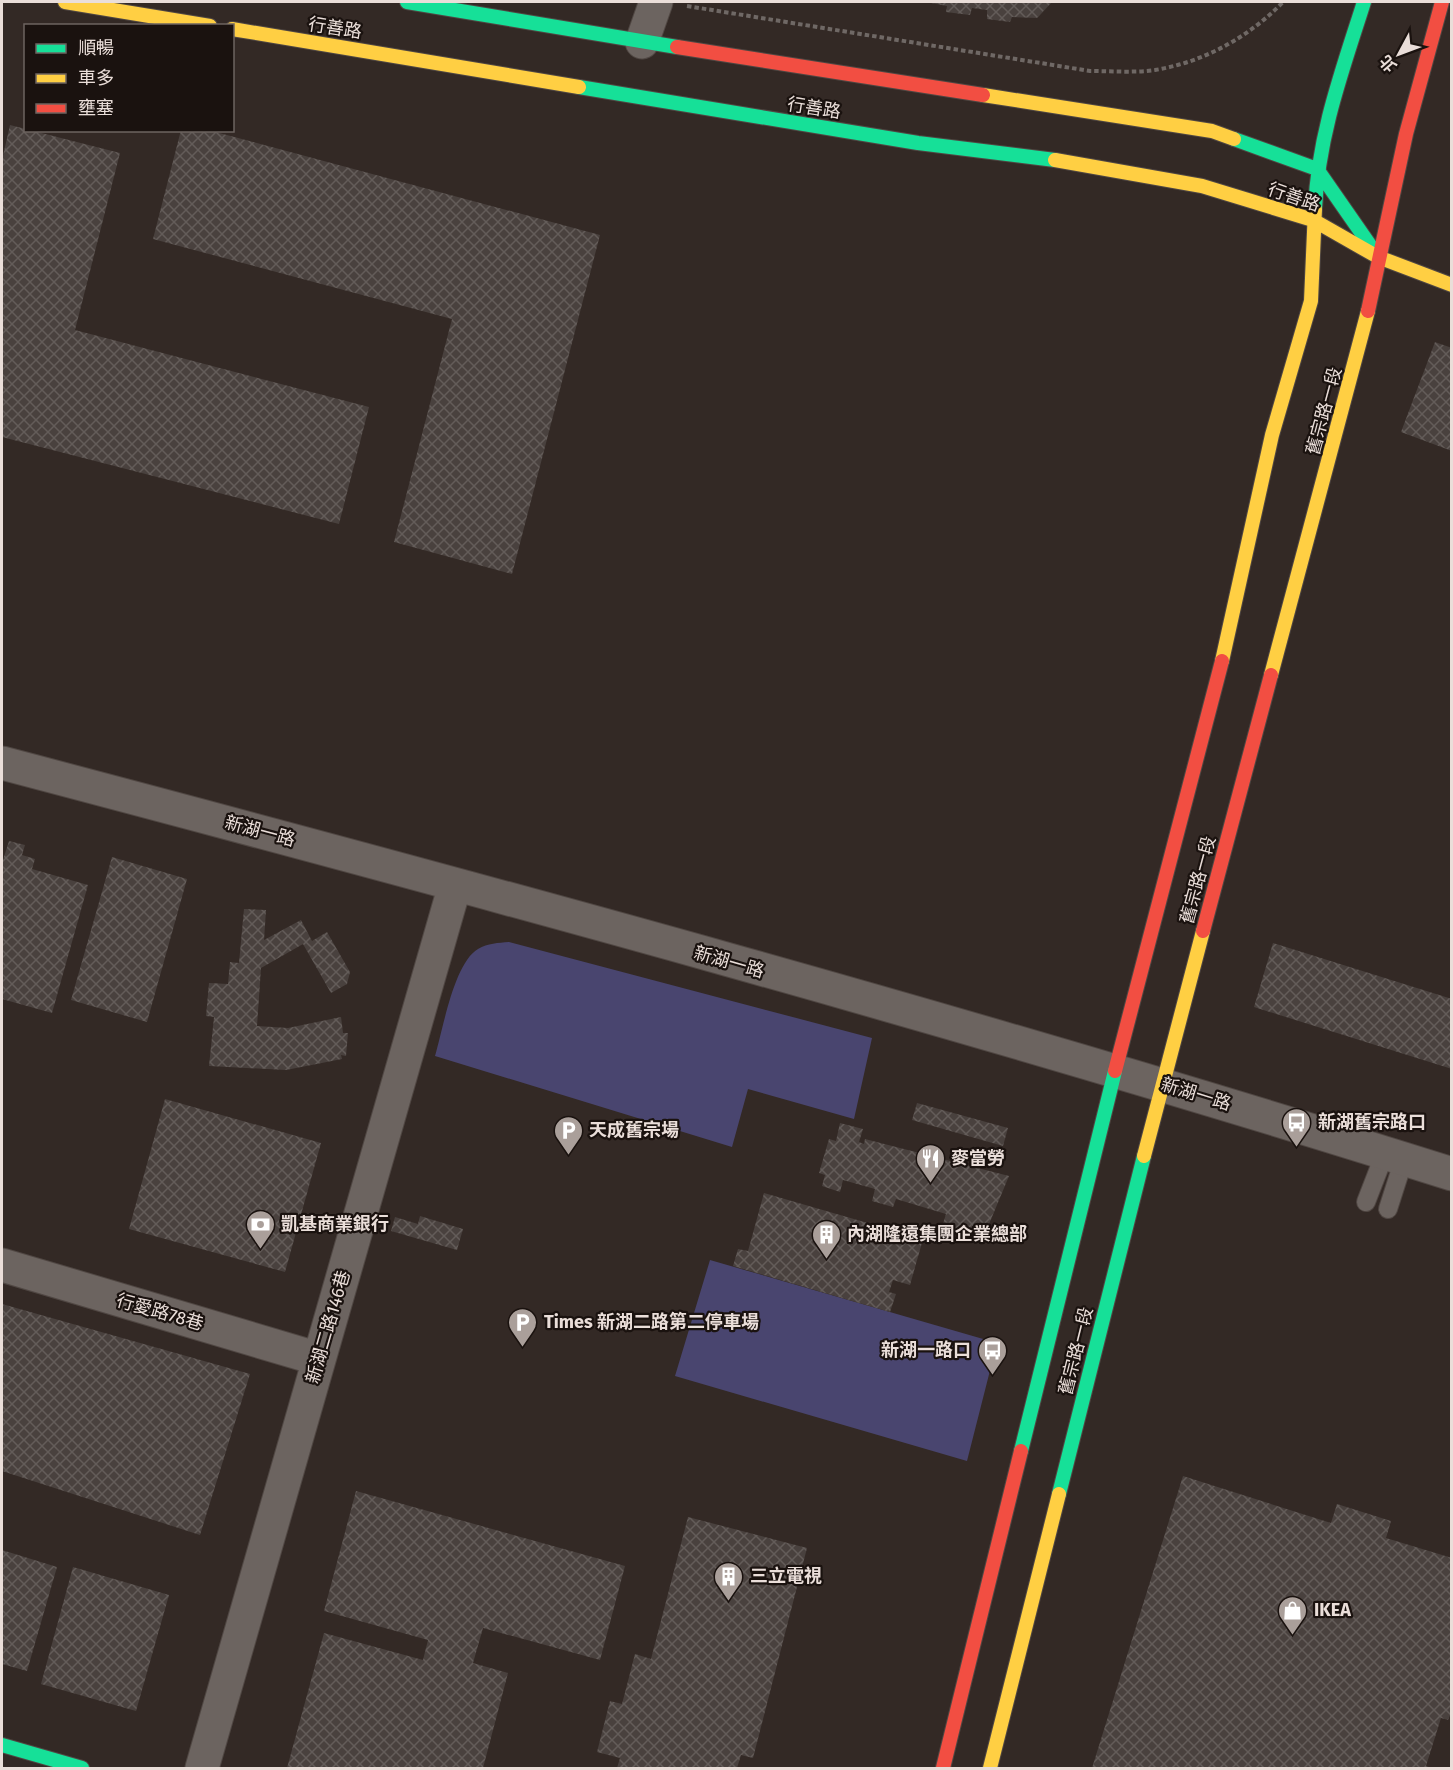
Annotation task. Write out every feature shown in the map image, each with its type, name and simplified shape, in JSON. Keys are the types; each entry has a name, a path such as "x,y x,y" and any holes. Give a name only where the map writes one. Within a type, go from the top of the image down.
{"main road":[{"path":"65,2 198,24"},
{"name":"行善路","path":"407,2 642,42 1212,131 1317,169 1378,257"},
{"name":"舊宗路一段","path":"943,1768 1115,1069 1224,647 1272,435 1311,302 1317,169 1328,114 1364,2"},
{"name":"舊宗路一段","path":"990,1768 1162,1083 1366,321 1406,134 1442,2"},
{"name":"行善路","path":"234,29 918,143 1056,160 1202,186 1313,220 1378,257 1452,285"},
{"path":"2,1745 82,1768"}],"street":[{"path":"642,42 671,4"},
{"name":"新湖一路","path":"2,763 455,885 1115,1069 1452,1174"},
{"name":"新湖二路146巷","path":"202,1768 455,885"},
{"name":"行愛路78巷","path":"2,1265 319,1359"}],"lane":[{"path":"1366,1202 1394,1156"},
{"path":"1388,1209 1394,1156"}],"path":[{"path":"671,4 1090,71 1155,70 1215,52 1267,18 1283,2"}],"shaded area":[{"path":"509,942 872,1038 854,1119 748,1089 732,1147 435,1056 446,1014 462,968 478,949"},
{"path":"710,1260 997,1343 967,1461 675,1376"}],"building":[{"path":"926,2 1052,2 1037,18 1012,17 1010,22 987,19 987,10 972,8 970,15 946,12 947,6"},
{"path":"10,125 24,129 24,132 38,132 120,153 75,330 369,407 339,524 2,437 2,160"},
{"path":"180,132 215,132 600,235 512,574 394,542 452,319 153,239"},
{"path":"1435,342 1452,348 1452,451 1401,432"},
{"path":"9,841 25,845 22,855 35,859 32,869 88,885 52,1013 2,999 2,863"},
{"path":"112,857 187,879 147,1022 71,1000"},
{"path":"244,909 266,910 264,940 301,920 312,941 327,932 350,972 347,984 331,993 303,944 261,968 257,1026 288,1028 341,1017 343,1033 348,1033 346,1056 341,1055 342,1059 286,1070 209,1066 214,1017 206,1016 209,983 228,984 230,962 239,963"},
{"path":"1273,943 1452,999 1452,1069 1254,1007"},
{"path":"165,1099 321,1143 285,1272 129,1229"},
{"path":"917,1103 1008,1128 1003,1146 912,1120"},
{"name":"麥當勞","path":"840,1123 863,1129 859,1142 864,1144 865,1139 1009,1176 982,1241 941,1230 946,1214 896,1199 893,1207 872,1201 875,1189 843,1180 840,1192 822,1186 825,1175 819,1173 829,1139 836,1141"},
{"name":"內湖隆遠集團企業總部","path":"764,1193 923,1239 910,1285 893,1280 889,1292 896,1294 890,1312 733,1266 738,1249 748,1251"},
{"path":"420,1216 463,1229 457,1250 391,1231 395,1217 418,1224"},
{"path":"2,1304 250,1374 200,1535 2,1471"},
{"name":"IKEA","path":"1183,1476 1331,1523 1337,1504 1391,1521 1386,1538 1452,1558 1452,1711 1448,1720 1441,1718 1426,1766 1432,1768 1092,1768"},
{"path":"356,1491 625,1566 600,1660 483,1628 473,1663 508,1673 483,1768 287,1768 324,1633 423,1660 428,1640 324,1611"},
{"name":"三立電視","path":"688,1517 807,1548 753,1758 741,1755 737,1768 617,1768 620,1758 597,1752 610,1701 622,1704 635,1654 651,1659"},
{"path":"2,1550 57,1567 27,1671 2,1664"},
{"path":"73,1567 169,1595 136,1711 41,1684"}],"traffic: fast":[{"path":"407,2 677,47"},
{"path":"1315,209 1321,156 1332,104 1364,2"},
{"path":"579,87 918,143 1055,160"},
{"path":"1234,139 1317,169 1374,251"},
{"path":"1021,1451 1115,1071"},
{"path":"1059,1494 1144,1156"},
{"path":"2,1745 82,1768"}],"traffic: slow":[{"path":"65,2 198,24"},
{"path":"234,29 579,87"},
{"path":"983,95 1212,131 1234,139"},
{"path":"1055,160 1202,186 1313,220 1378,257 1452,285"},
{"path":"1222,661 1272,435 1311,301 1315,209"},
{"path":"1271,675 1368,311"},
{"path":"1144,1156 1203,931"},
{"path":"990,1768 1059,1494"}],"traffic: jam":[{"path":"1368,311 1406,134 1442,2"},
{"path":"677,47 983,95"},
{"path":"1115,1071 1222,661"},
{"path":"1203,931 1271,675"},
{"path":"943,1768 1021,1451"}],"place":[{"name":"新湖舊宗路口","path":"1297,1148"},
{"name":"天成舊宗場","path":"568,1156"},
{"name":"麥當勞","path":"930,1184"},
{"name":"凱基商業銀行","path":"260,1250"},
{"name":"內湖隆遠集團企業總部","path":"826,1260"},
{"name":"Times 新湖二路第二停車場","path":"523,1348"},
{"name":"新湖一路口","path":"992,1376"},
{"name":"三立電視","path":"729,1602"},
{"name":"IKEA","path":"1293,1636"}]}
